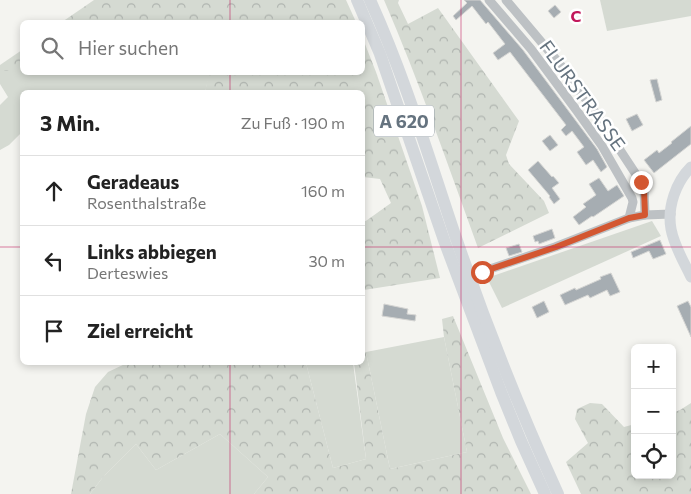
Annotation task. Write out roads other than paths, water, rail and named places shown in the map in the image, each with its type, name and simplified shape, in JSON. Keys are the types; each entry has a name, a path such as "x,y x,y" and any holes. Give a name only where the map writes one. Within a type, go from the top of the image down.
{"highway":[{"name":"A 620","path":"357,0 380,54 451,241 491,351 518,433 545,494"},
{"name":"A 620","path":"370,0 391,46 403,80 451,241"},
{"name":"A 620","path":"491,351 558,494"}],"main road":[{"path":"691,166 678,185 672,201 670,228 673,239 691,277"}],"street":[{"name":"FLURSTRASSE","path":"489,0 531,49 602,146 632,198 633,202 629,218"},
{"path":"506,0 559,63 593,109 641,182 644,189 645,215"},
{"path":"482,272 556,247 629,218 671,214"}]}
